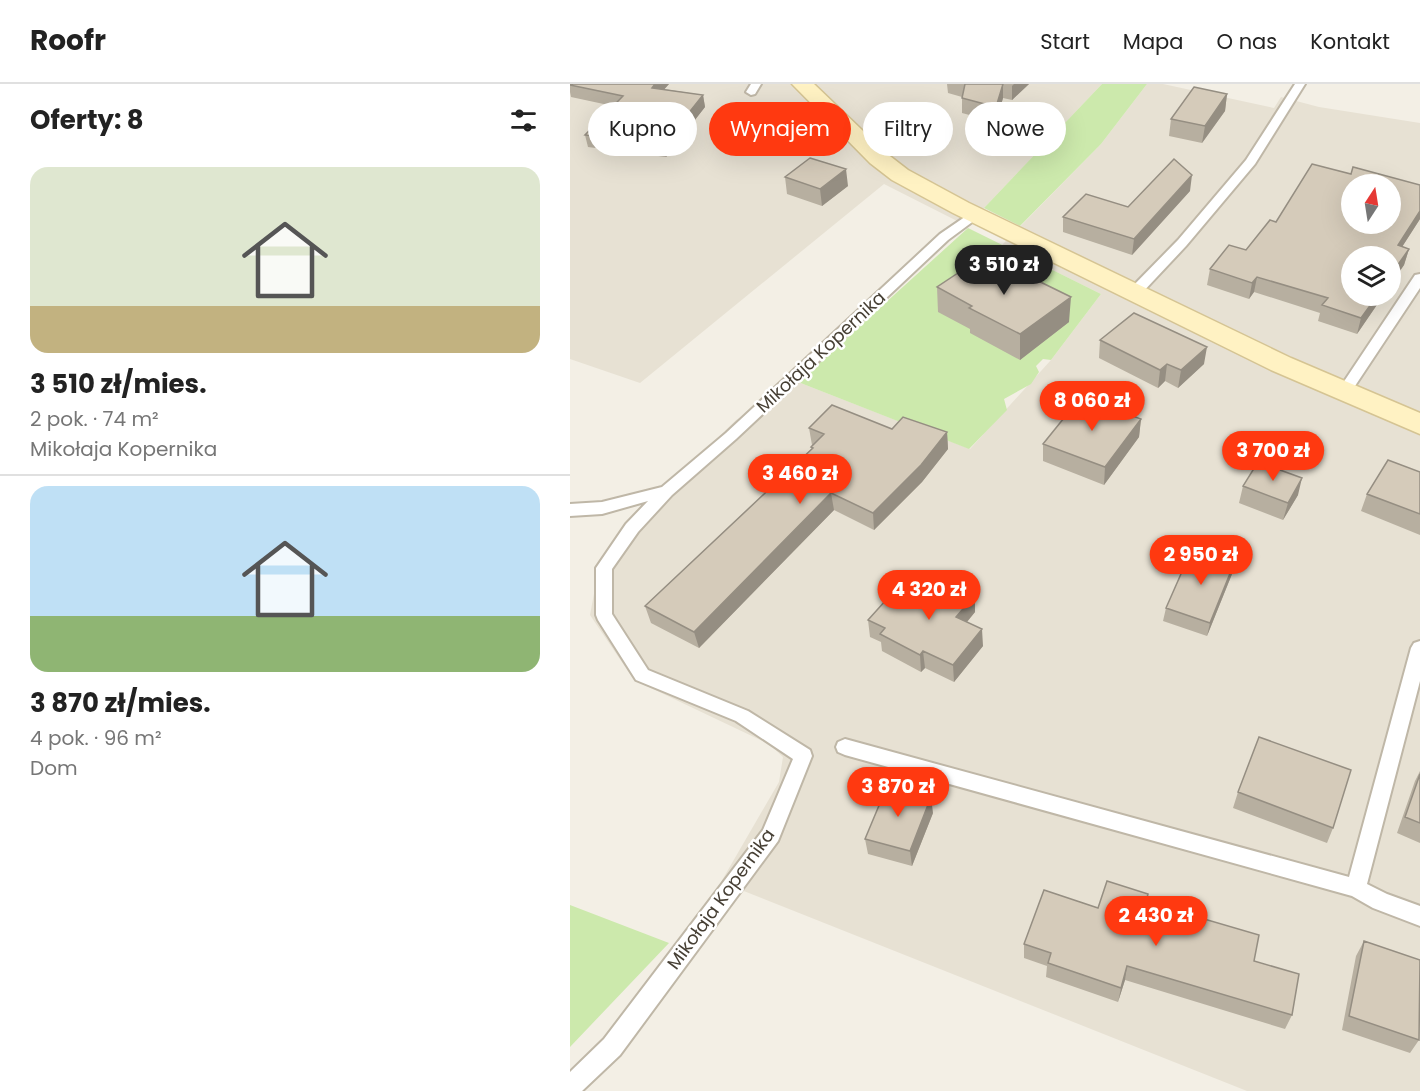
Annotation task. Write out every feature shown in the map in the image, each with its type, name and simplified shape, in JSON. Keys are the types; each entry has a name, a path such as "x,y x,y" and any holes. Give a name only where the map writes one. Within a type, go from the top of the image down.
{"street":[{"path":"802,84 878,158 900,175 1281,364 1420,424"}],"lane":[{"path":"1135,292 1182,243 1251,162 1300,84"},
{"name":"Mikołaja Kopernika","path":"570,1087 612,1047 771,835 803,756 742,716 642,675 604,615 604,568 632,528 667,491 739,428 944,237 975,214"},
{"path":"1344,392 1420,278"},
{"name":"Mikołaja Kopernika","path":"570,510 602,508 667,491"},
{"path":"1356,888 1420,648"},
{"path":"845,747 1356,888 1380,901 1420,916"}],"shaded area":[{"path":"570,84 1102,84 1066,122 1066,102 965,102 965,156 1034,156 967,226 884,184 640,383 570,359"},
{"path":"1147,84 1163,84 1274,108 1281,97 1319,107 1420,123 1420,1091 1247,1091 721,882 779,782 783,757 769,744 634,680 590,615 599,567 619,536 736,420 798,382 970,449 1051,360 1101,294 1002,245 1101,144"}],"green space":[{"path":"1102,84 1147,84 1101,144 1020,226 984,208 1033,156 1066,156 1066,122"},
{"path":"968,228 1101,294 1051,360 1043,359 1036,366 1039,372 1031,384 1004,399 1007,410 969,449 798,382"},
{"path":"570,905 669,943 570,1047"}],"building":[{"path":"655,84 652,88 703,95 697,103 617,102 623,96 570,85"},
{"path":"965,84 1003,84 998,102 977,102 962,98"},
{"path":"1194,87 1227,94 1205,126 1171,119"},
{"path":"810,158 846,169 820,189 785,177"},
{"path":"1174,159 1192,175 1134,239 1063,217 1086,194 1128,207"},
{"path":"1312,164 1351,174 1341,174 1341,234 1401,234 1401,180 1420,185 1420,211 1398,245 1401,246 1341,246 1341,306 1370,306 1361,318 1322,305 1328,298 1257,277 1252,283 1210,269 1229,245 1246,250 1270,220 1276,222"},
{"path":"1353,167 1379,174 1351,174"},
{"path":"1401,246 1409,249 1401,260"},
{"path":"976,261 1013,280 1022,273 1071,297 1020,334 969,308 972,306 937,287"},
{"path":"1134,313 1207,347 1181,370 1167,364 1160,370 1100,340"},
{"path":"1081,397 1141,419 1105,467 1043,444"},
{"path":"832,405 892,429 903,417 947,432 921,465 873,513 831,493 694,632 645,606 813,448 811,447 824,434 809,428"},
{"path":"1388,460 1420,472 1420,514 1367,494"},
{"path":"1258,462 1302,478 1288,503 1243,486"},
{"path":"1192,549 1235,561 1210,623 1166,608"},
{"path":"935,576 975,595 956,617 982,629 953,665 923,651 920,655 880,634 885,628 868,620 896,589 916,598"},
{"path":"1259,737 1351,770 1333,828 1238,792"},
{"path":"1420,774 1420,823 1405,817"},
{"path":"888,784 931,797 910,851 865,839"},
{"path":"1107,881 1148,894 1146,902 1259,935 1254,961 1299,974 1292,1015 1127,966 1121,988 1048,963 1051,953 1024,944 1044,890 1098,908"},
{"path":"1364,941 1420,960 1419,1040 1349,1016"}]}
